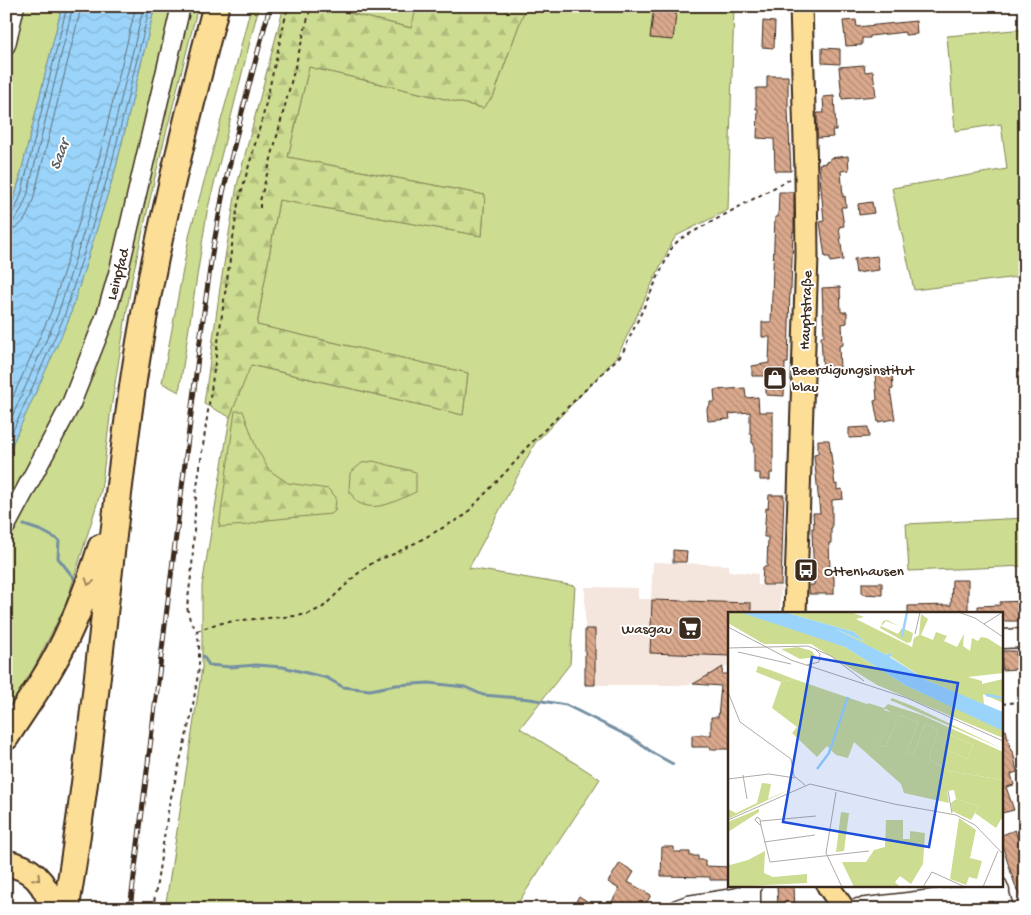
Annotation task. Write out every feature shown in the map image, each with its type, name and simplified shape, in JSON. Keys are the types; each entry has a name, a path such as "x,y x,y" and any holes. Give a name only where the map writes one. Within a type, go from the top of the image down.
{"highway":[{"path":"66,909 76,852 91,740 121,467 135,369 164,212 216,6"},
{"path":"82,909 106,741 149,371 178,220 231,6"},
{"path":"6,737 52,665 74,620 88,586 103,540 121,467"},
{"path":"6,863 20,866 34,874 47,893 53,909"}],"main road":[{"name":"Hauptstraße","path":"795,612 807,256 801,6"},
{"path":"830,888 851,908"}],"street":[{"path":"6,45 15,6"},
{"name":"Leinpfad","path":"6,526 71,404 106,314 119,270 181,6"},
{"path":"1004,639 1025,638"},
{"path":"676,909 734,898 744,895 752,888"},
{"path":"751,909 752,888"},
{"path":"851,908 999,889 1004,909"}],"path":[{"path":"153,909 169,805 191,717 199,668 197,632 190,620 187,607 192,568 196,494 238,204 264,116 288,6"},
{"path":"260,208 260,201 311,6"},
{"path":"197,632 216,624 308,614 322,607 356,575 375,561 394,554 464,516 526,448 622,354 672,247 680,239 796,176 806,174"},
{"path":"1004,704 1025,701"}],"shaded area":[{"path":"653,562 728,565 728,571 758,574 758,585 781,587 780,612 728,612 728,667 723,667 689,685 585,685 585,587 638,588 638,599 651,599"}],"green space":[{"path":"6,6 62,6 16,193 6,216"},
{"path":"155,6 198,6 155,177 132,279 111,408 101,491 66,604 22,692 6,719 6,458 69,318 116,167"},
{"path":"251,6 259,6 207,212 179,392 162,383 190,232"},
{"path":"284,6 319,6 411,28 417,6 526,6 494,95 483,108 309,67 288,157 485,195 482,236 279,200 257,325 468,373 463,415 251,365 230,417 204,404 237,185"},
{"path":"319,6 417,6 412,28"},
{"path":"526,6 734,6 728,210 676,236 617,357 535,443 469,568 575,586 570,664 520,728 600,779 514,909 165,909 202,668 202,586 230,417 250,365 463,415 468,373 257,325 279,200 482,236 485,195 288,157 309,67 483,108 494,95"},
{"path":"1025,29 1025,276 914,290 892,188 1007,169 1001,124 955,131 947,36"},
{"path":"235,411 243,411 256,447 269,470 288,483 328,489 336,497 335,511 331,514 219,527"},
{"path":"373,461 416,472 416,492 381,506 366,506 358,502 349,491 350,473 362,463"},
{"path":"1025,518 1025,566 909,571 906,524"}],"water":[{"name":"Saar","path":"62,6 155,6 116,167 69,319 6,458 6,216 16,193"}],"building":[{"path":"654,6 677,6 673,40 650,38"},
{"path":"856,20 857,27 916,21 917,34 905,35 905,32 870,36 870,38 862,38 862,45 846,46 843,21"},
{"path":"763,21 775,22 774,48 762,47"},
{"path":"822,48 840,49 840,64 822,63"},
{"path":"864,65 865,72 873,71 876,96 842,99 839,67"},
{"path":"767,76 788,76 791,171 775,171 774,139 757,138 758,109 756,109 756,88 767,88"},
{"path":"834,96 836,130 832,130 833,137 817,138 817,113 824,113 823,97"},
{"path":"848,156 849,170 841,171 843,197 845,196 846,207 841,207 844,226 839,227 843,260 830,262 830,257 825,257 820,222 824,221 819,164 830,161 830,158"},
{"path":"779,192 794,192 788,363 785,363 784,396 766,395 766,376 752,376 752,366 769,363 770,337 762,337 762,322 771,322 775,217 778,217"},
{"path":"872,202 874,213 859,215 858,204"},
{"path":"877,256 879,270 856,273 854,259"},
{"path":"840,287 841,312 847,312 847,323 842,324 843,345 839,346 840,370 823,371 821,336 824,336 822,288"},
{"path":"892,372 893,389 890,390 895,419 878,422 874,401 877,400 875,373"},
{"path":"745,388 746,398 758,397 759,412 773,412 773,473 770,473 770,480 760,480 760,473 754,473 754,443 752,443 752,434 750,434 750,412 729,414 730,419 708,421 708,406 710,406 710,402 715,402 714,390"},
{"path":"868,427 869,437 849,438 849,428"},
{"path":"818,440 829,440 835,485 837,484 837,490 842,489 843,499 832,500 831,543 829,543 830,570 834,570 834,594 809,594 809,585 814,585 813,513 820,513 814,455 818,454"},
{"path":"769,495 784,495 781,585 763,585 762,583 763,567 767,567 768,537 764,537"},
{"path":"673,550 687,551 686,562 673,562"},
{"path":"952,580 968,580 968,612 908,612 908,606 951,605"},
{"path":"862,583 882,583 882,595 862,594"},
{"name":"Wasgau","path":"652,600 751,603 751,612 728,612 728,656 650,653"},
{"path":"1025,601 1025,621 1004,621 1004,612 978,612 978,606 1000,605 1000,602"},
{"path":"585,629 595,629 595,685 585,685"},
{"path":"1004,651 1016,651 1017,669 1004,670"},
{"path":"723,667 722,674 728,674 728,749 692,747 692,735 711,735 711,717 718,717 721,686 693,684"},
{"path":"1004,730 1006,730 1011,751 1013,751 1017,772 1011,774 1014,785 1006,787 1014,810 1004,812"},
{"path":"1015,830 1025,859 1025,907 1023,907 1004,851 1004,834"},
{"path":"662,847 674,847 674,852 690,852 690,856 698,856 698,860 705,860 705,866 728,867 728,880 710,880 710,877 661,876"},
{"path":"620,863 634,872 628,882 651,895 643,909 608,909 619,889 608,882"},
{"path":"777,888 794,888 795,909 778,909"},
{"path":"579,896 599,909 572,909"}],"waterway":[{"path":"24,525 42,531 59,540 58,558 78,583"},
{"path":"203,656 209,665 283,667 327,678 343,687 370,690 396,685 429,683 465,687 483,695 530,699 566,705 632,738 673,764"}],"railway":[{"path":"130,909 212,254 223,193 270,6"}],"place":[{"name":"Beerdigungsinstitut blau","path":"775,378"},
{"name":"Ottenhausen","path":"806,570"},
{"name":"Wasgau","path":"690,628"}]}
